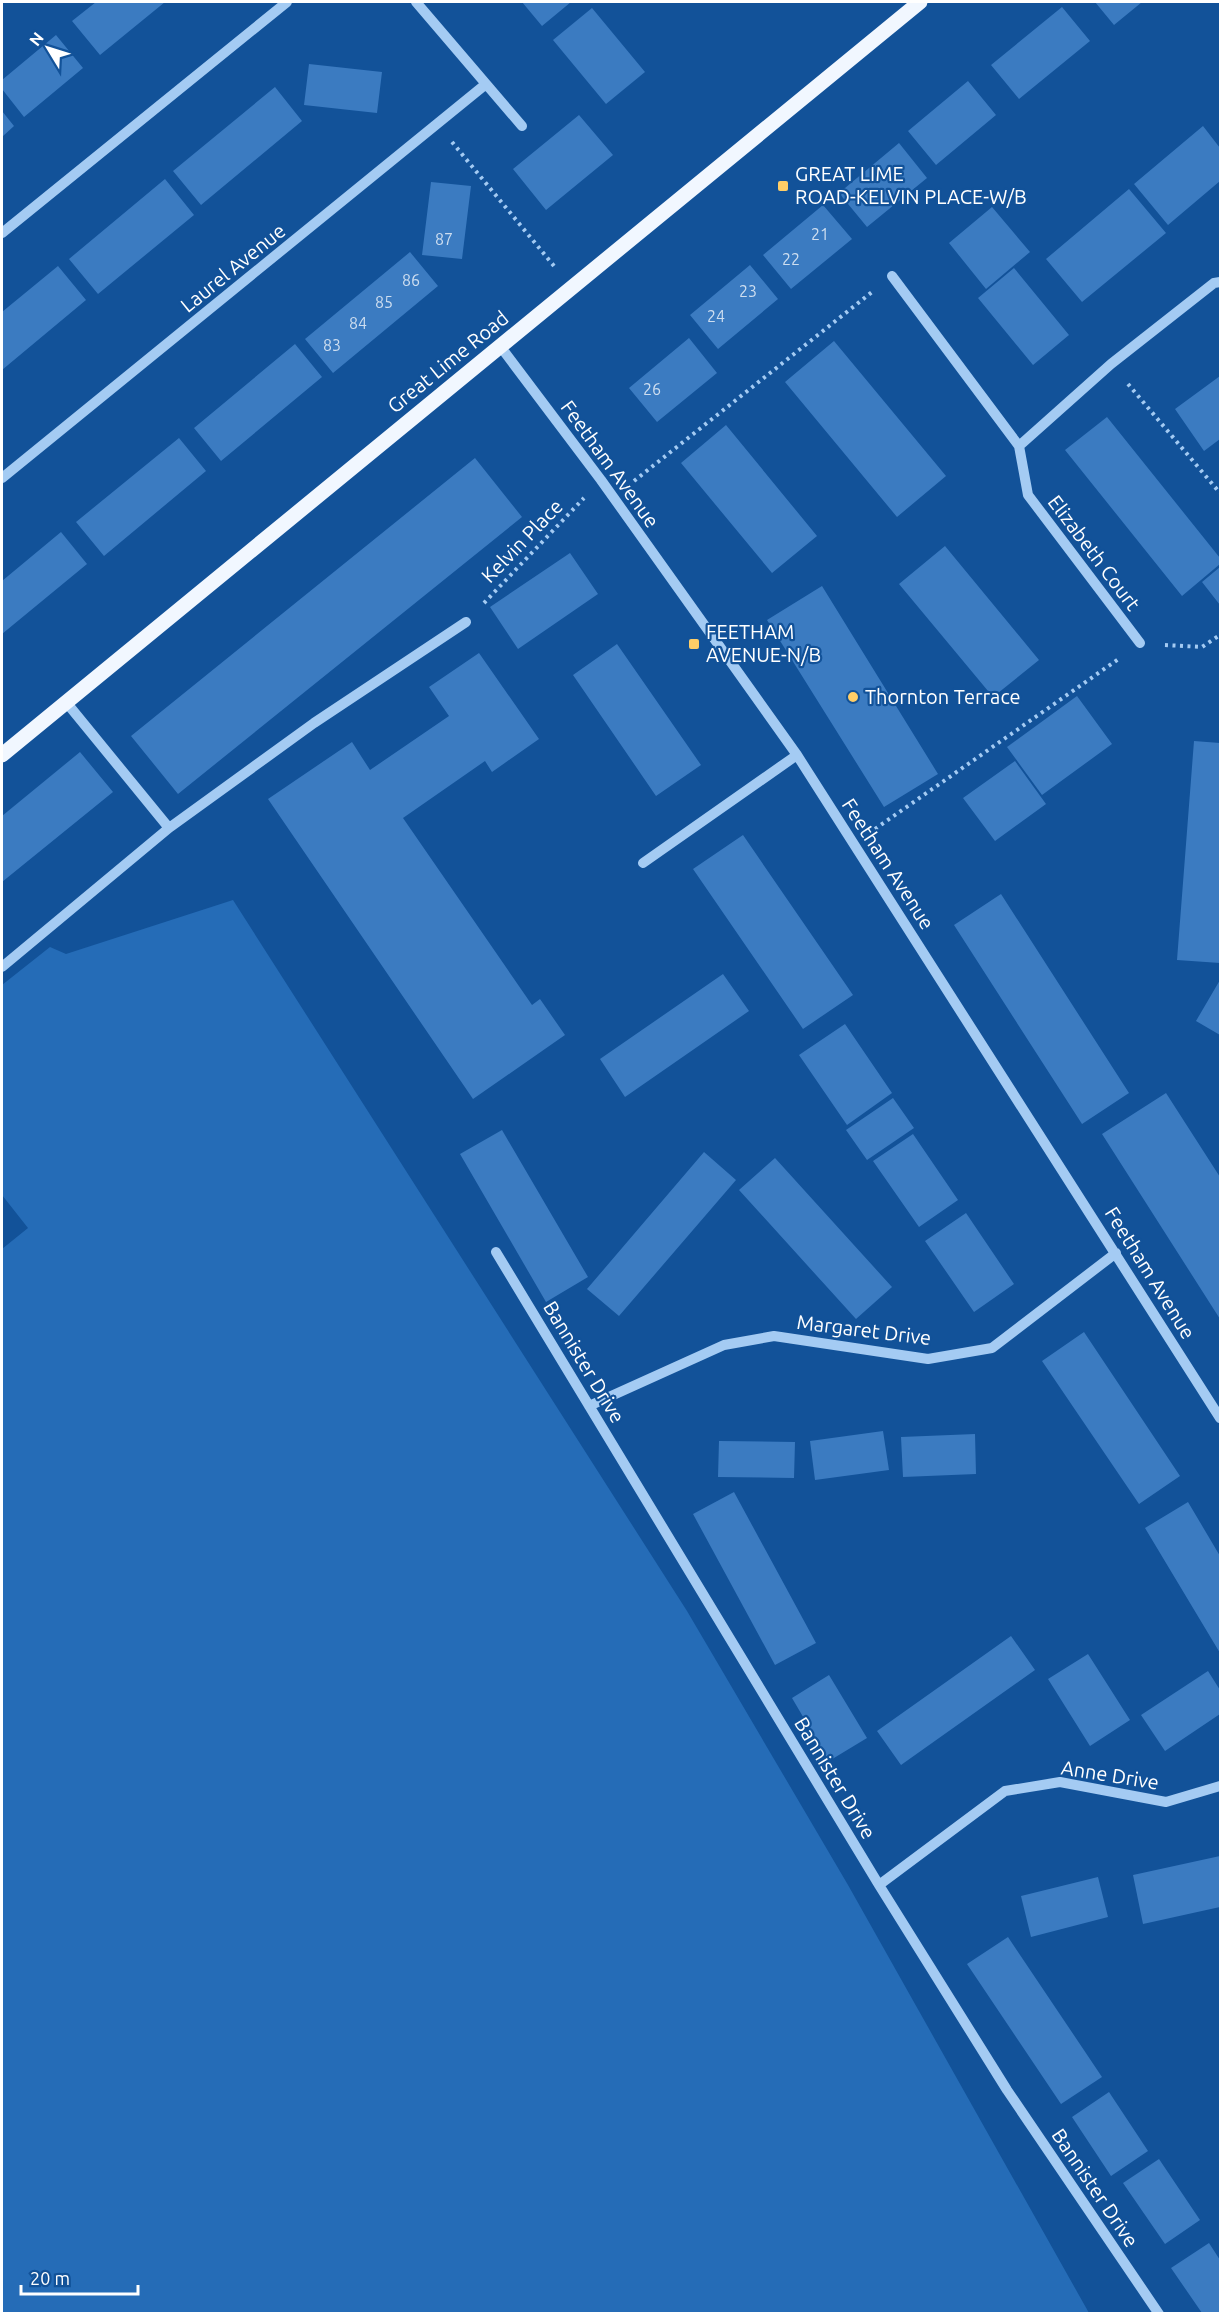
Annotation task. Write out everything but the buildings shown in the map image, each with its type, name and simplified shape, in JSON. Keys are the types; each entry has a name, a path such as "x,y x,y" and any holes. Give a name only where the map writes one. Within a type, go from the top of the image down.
{"main road":[{"name":"Great Lime Road","path":"2,755 920,2"}],"street":[{"path":"2,233 287,2"},
{"path":"416,2 522,126"},
{"name":"Laurel Avenue","path":"2,478 486,84"},
{"name":"Elizabeth Court","path":"892,276 1019,446 1028,495 1140,643"},
{"path":"1019,446 1111,364 1214,283 1221,282"},
{"name":"Feetham Avenue","path":"500,346 601,480 797,755 1221,1418"},
{"path":"2,967 169,828 314,723 466,622"},
{"path":"66,702 169,828"},
{"path":"643,863 797,755"},
{"name":"Bannister Drive","path":"496,1252 879,1885 1007,2090 1159,2313"},
{"name":"Margaret Drive","path":"589,1406 724,1345 774,1336 927,1359 992,1348 1116,1253"},
{"name":"Anne Drive","path":"879,1885 1005,1791 1060,1782 1166,1802 1221,1786"}],"path":[{"path":"438,125 572,287"},
{"path":"613,497 892,276"},
{"path":"1111,364 1221,493"},
{"name":"Kelvin Place","path":"466,622 601,480"},
{"path":"854,843 1140,643 1202,647 1221,635"}],"shaded area":[{"path":"233,900 687,1611 848,1885 1089,2313 2,2313 2,1249 28,1228 2,1195 2,985 50,947 66,954"}],"place":[{"name":"GREAT LIME ROAD-KELVIN PLACE-W/B","path":"783,186"},
{"name":"FEETHAM AVENUE-N/B","path":"694,644"},
{"name":"Thornton Terrace","path":"853,697"}]}
